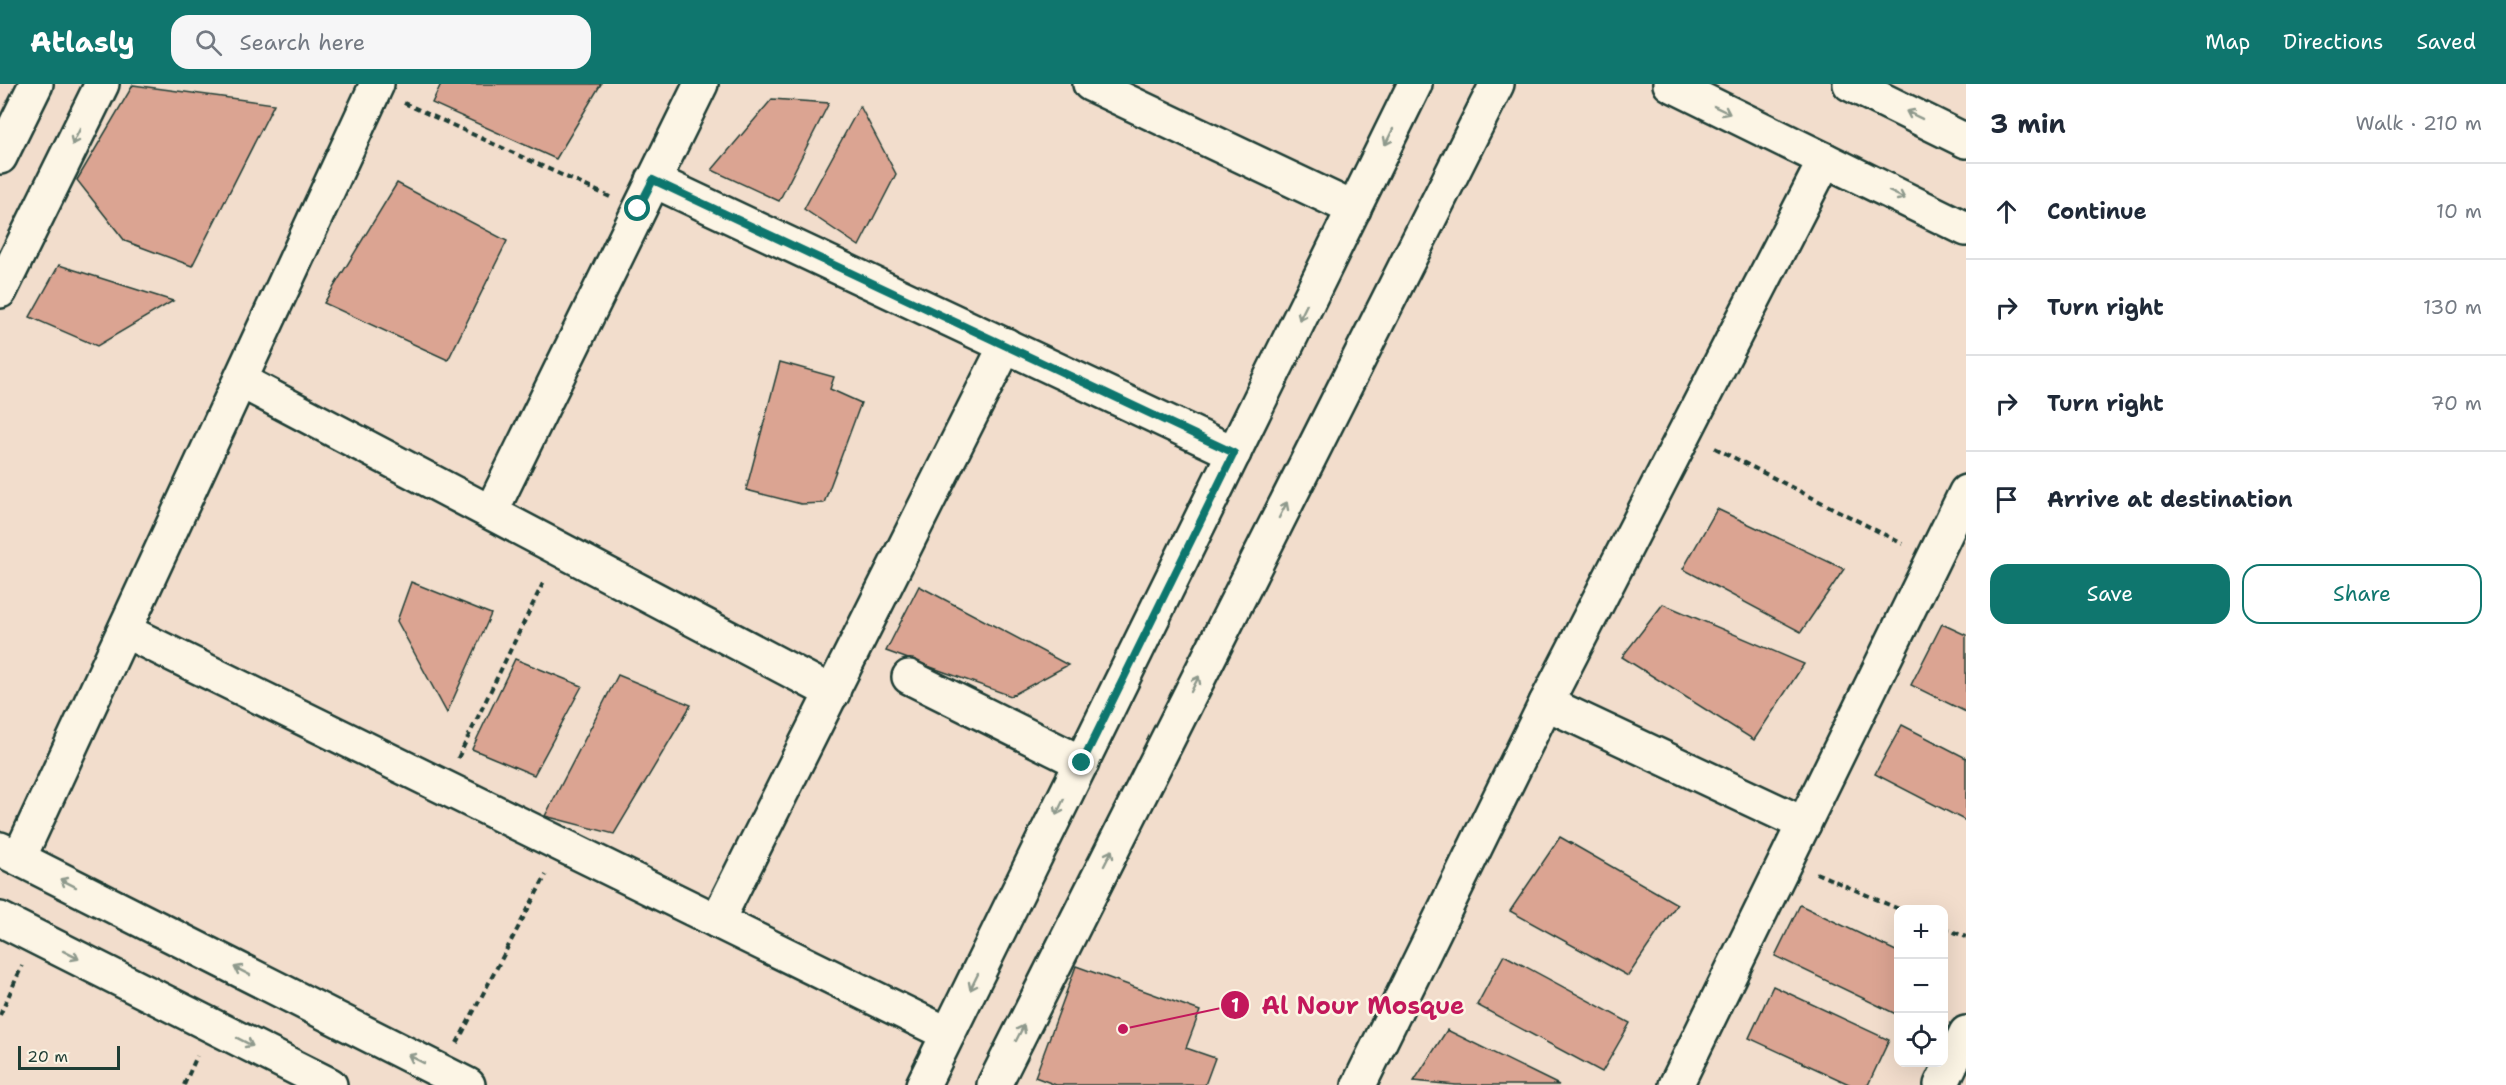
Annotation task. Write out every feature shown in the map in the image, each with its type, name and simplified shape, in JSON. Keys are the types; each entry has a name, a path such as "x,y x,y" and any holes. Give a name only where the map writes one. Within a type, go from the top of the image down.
{"street":[{"path":"0,157 36,84"},
{"path":"0,291 102,84"},
{"path":"491,512 701,84"},
{"path":"1090,84 1354,209"},
{"path":"923,1085 1415,84"},
{"path":"994,1085 1497,84"},
{"path":"1670,84 1966,229"},
{"path":"1850,84 1966,141"},
{"path":"376,87 125,631 10,853 455,1079"},
{"path":"1359,1085 1546,703 1825,160"},
{"path":"653,180 1234,453"},
{"path":"717,921 1006,345"},
{"path":"241,381 833,693"},
{"path":"1676,1085 1933,559 1958,530 1966,492"},
{"path":"125,631 948,1034"},
{"path":"909,677 1082,763"},
{"path":"1546,703 1804,824"},
{"path":"0,919 330,1085"},
{"path":"1941,1085 1966,1033"}],"path":[{"path":"376,87 638,209"},
{"path":"1685,433 1933,559"},
{"path":"444,787 560,549"},
{"path":"455,1079 562,845"},
{"path":"1786,861 1894,906"},
{"path":"1948,930 1966,937"},
{"path":"0,1015 36,937"}],"building":[{"path":"441,84 601,84 556,159 432,103"},
{"path":"133,85 274,104 192,266 125,241 77,180"},
{"path":"772,99 829,103 779,201 712,170"},
{"path":"860,106 896,174 859,246 804,209"},
{"path":"397,183 507,241 448,360 324,303"},
{"path":"59,265 173,301 97,346 30,317"},
{"path":"780,362 834,377 830,389 861,403 824,503 801,504 746,490"},
{"path":"1717,509 1844,569 1801,632 1683,569"},
{"path":"411,582 491,614 447,713 397,621"},
{"path":"919,586 1068,665 1011,696 886,651"},
{"path":"1663,604 1804,664 1754,740 1622,657"},
{"path":"1942,624 1966,635 1966,712 1911,685"},
{"path":"515,659 582,686 534,775 472,749"},
{"path":"618,675 691,705 614,834 545,816"},
{"path":"1902,725 1966,758 1966,821 1875,774"},
{"path":"1560,837 1677,904 1628,976 1510,911"},
{"path":"1800,905 1894,950 1894,1013 1775,956"},
{"path":"1504,955 1630,1023 1602,1072 1477,1005"},
{"path":"1076,966 1200,1011 1186,1048 1215,1058 1205,1085 1056,1085 1035,1077"},
{"path":"1773,986 1889,1040 1868,1085 1851,1085 1749,1038"},
{"path":"1447,1030 1559,1085 1456,1085 1414,1081"}],"place":[{"name":"Al Nour Mosque","path":"1123,1029"}],"route":[{"path":"638,209 653,180 1234,453 1082,763"}]}
